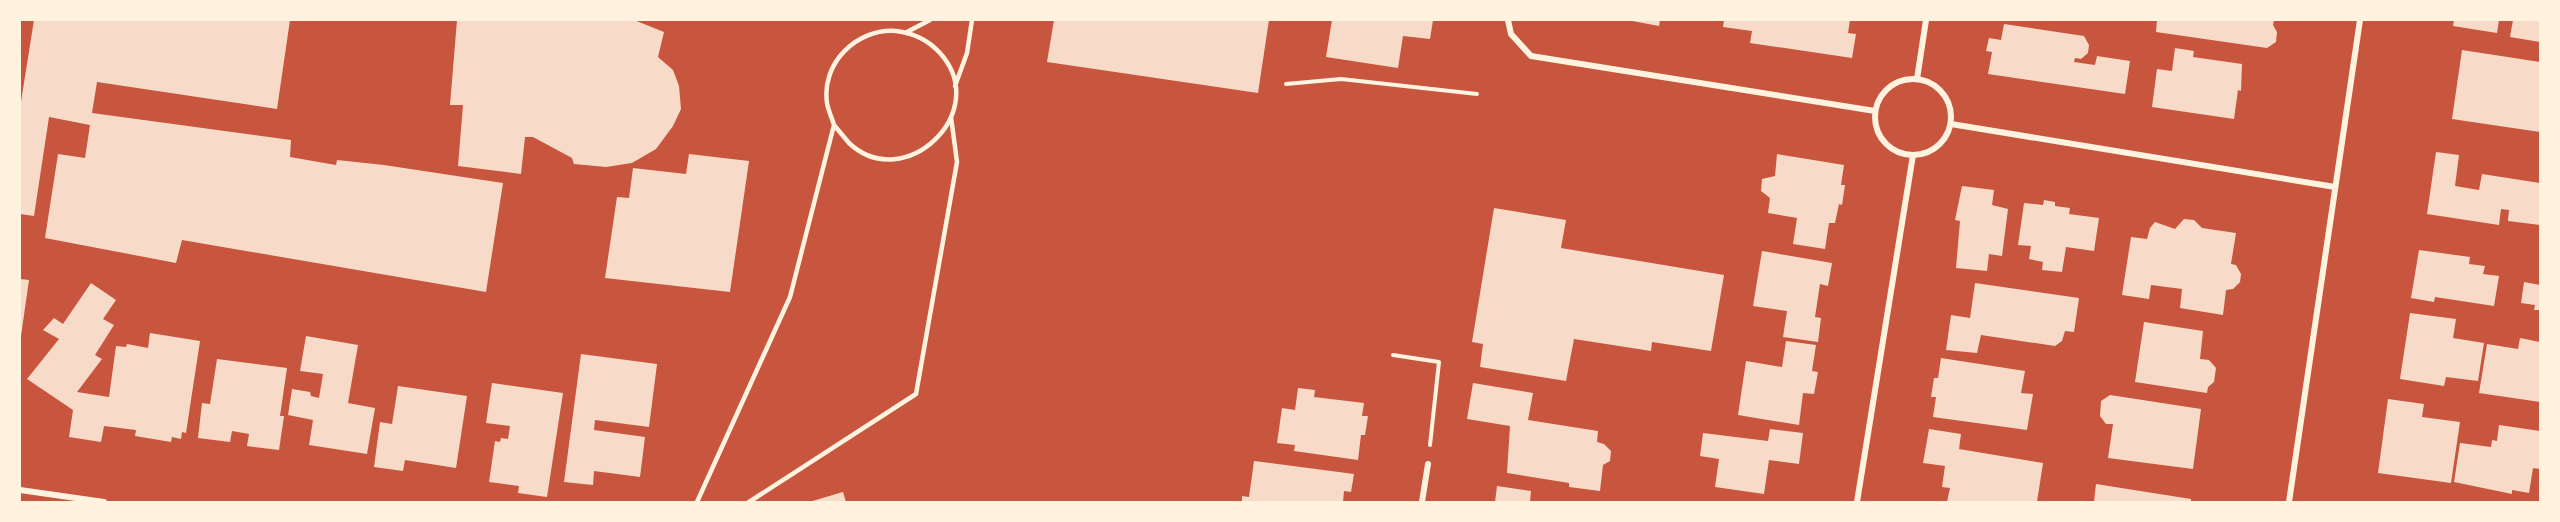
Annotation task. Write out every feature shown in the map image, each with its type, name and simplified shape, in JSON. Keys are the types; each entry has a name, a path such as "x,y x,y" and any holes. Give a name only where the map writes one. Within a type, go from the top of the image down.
{"street":[{"path":"1508,20 1511,34 1531,56 1875,111"},
{"path":"1917,79 1926,20"},
{"path":"2289,502 2360,20"},
{"path":"1917,79 1940,91 1948,101 1951,124 1946,136 1938,146 1926,153 1913,155 1893,149 1883,140 1877,129 1875,111 1888,88 1899,82 1917,79"},
{"path":"1951,124 2335,188"},
{"path":"1857,502 1913,155"},
{"path":"1422,502 1428,464"},
{"path":"20,490 104,502"}],"lane":[{"path":"907,32 930,20"},
{"path":"749,502 916,394 957,162 951,117 955,86 967,54 972,20"},
{"path":"951,117 939,138 919,153 895,159 871,155 850,144 834,125 827,102 828,79 836,61 850,45 867,35 886,31 907,32 934,46 948,65 955,86"},
{"path":"697,502 790,297 834,125"}],"path":[{"path":"1286,84 1341,79 1477,94"},
{"path":"1393,355 1439,362 1428,464"}],"building":[{"path":"34,20 290,20 277,109 97,82 92,113 291,140 290,157 336,165 337,160 384,165 503,183 486,292 182,240 176,263 45,238 58,154 85,158 90,125 49,117 34,216 20,214 20,108"},
{"path":"457,20 634,20 664,32 658,57 673,70 679,86 681,109 673,126 656,149 632,163 606,167 574,164 572,158 533,137 525,137 521,174 458,166 463,105 450,105"},
{"path":"1054,20 1269,20 1258,93 1047,62"},
{"path":"1332,20 1433,20 1430,39 1403,36 1398,68 1326,57"},
{"path":"1627,20 1660,20 1659,26"},
{"path":"1724,20 1850,20 1848,33 1856,34 1852,58 1750,43 1752,31 1723,27"},
{"path":"2157,20 2274,20 2273,25 2277,32 2276,42 2267,48 2156,32"},
{"path":"2454,20 2499,20 2497,33 2453,26"},
{"path":"2513,20 2540,20 2540,42 2510,37"},
{"path":"2004,24 2084,36 2089,45 2088,53 2081,59 2075,58 2074,62 2095,65 2097,56 2130,61 2125,94 1988,74 1992,52 1986,51 1989,38 2001,40"},
{"path":"2175,48 2194,51 2193,57 2242,64 2241,91 2238,90 2234,119 2152,107 2157,69 2172,71"},
{"path":"2462,50 2540,62 2540,132 2452,119"},
{"path":"2436,152 2459,155 2455,186 2479,190 2482,174 2540,183 2540,225 2508,221 2509,210 2501,209 2499,225 2427,214"},
{"path":"689,154 749,161 730,292 605,278 617,197 629,198 633,168 686,174"},
{"path":"1777,154 1844,165 1841,185 1845,185 1842,205 1839,204 1835,223 1829,223 1825,249 1793,244 1797,218 1768,213 1770,198 1761,191 1762,179 1775,176"},
{"path":"1962,186 1994,190 1992,205 2008,209 2002,256 1989,254 1987,271 1956,268 1960,221 1955,220"},
{"path":"2044,200 2055,202 2055,206 2070,208 2069,214 2099,218 2094,251 2066,247 2062,272 2042,270 2043,262 2029,259 2031,246 2018,245 2024,203 2043,205"},
{"path":"1494,208 1566,220 1561,248 1724,275 1711,351 1652,342 1651,351 1574,339 1566,381 1480,367 1483,344 1472,342"},
{"path":"2184,219 2194,220 2202,228 2236,233 2231,264 2236,265 2241,274 2240,282 2233,289 2226,290 2223,315 2180,308 2182,289 2151,285 2149,299 2122,295 2131,237 2147,239 2150,228 2155,222 2175,229"},
{"path":"2419,250 2470,257 2469,264 2485,266 2483,274 2499,276 2494,306 2435,297 2434,302 2411,298"},
{"path":"1762,251 1832,263 1828,286 1820,284 1815,317 1821,318 1818,342 1783,337 1787,311 1753,306"},
{"path":"20,279 29,280 21,336 20,335"},
{"path":"2524,282 2540,285 2540,310 2534,310 2535,305 2521,303"},
{"path":"91,283 116,300 103,319 114,325 95,355 102,359 77,392 109,397 116,346 126,347 127,344 148,348 150,333 200,341 186,433 182,432 181,439 172,437 171,442 135,436 136,430 104,426 101,442 69,437 73,410 27,379 59,339 43,330 54,318 63,324"},
{"path":"1975,283 2079,298 2074,332 2065,331 2062,341 2055,346 1981,335 1977,353 1946,350 1951,315 1970,318"},
{"path":"2410,313 2456,319 2453,338 2484,343 2478,381 2446,377 2444,386 2400,379"},
{"path":"2144,322 2203,331 2200,359 2209,360 2216,368 2214,382 2208,387 2207,393 2135,382"},
{"path":"306,336 358,345 348,403 375,408 367,454 309,445 313,420 288,415 292,389 310,392 311,396 319,398 323,374 300,371"},
{"path":"2520,338 2540,342 2540,402 2479,393 2487,344 2518,349"},
{"path":"1786,341 1816,345 1812,371 1818,372 1814,394 1803,393 1799,425 1738,415 1746,361 1782,367"},
{"path":"581,354 657,364 649,427 595,420 594,430 645,437 640,477 594,471 593,485 564,482"},
{"path":"1941,358 2025,371 2021,393 2033,394 2027,430 1933,417 1936,397 1931,397 1934,378 1938,378"},
{"path":"217,359 287,368 280,416 284,416 279,450 247,446 249,434 232,431 230,442 198,438 202,403 210,404"},
{"path":"492,383 563,393 547,497 518,493 519,486 489,482 495,441 500,442 501,438 508,439 510,426 486,423"},
{"path":"1473,383 1533,393 1528,420 1598,431 1597,442 1604,444 1611,451 1610,461 1603,465 1600,491 1569,487 1569,483 1507,473 1510,426 1467,419"},
{"path":"398,386 467,396 456,468 405,460 403,471 374,467 380,422 392,424"},
{"path":"1298,388 1315,390 1314,397 1364,403 1362,416 1368,416 1365,435 1361,435 1358,460 1294,451 1295,445 1277,443 1282,408 1295,410"},
{"path":"2110,395 2201,409 2193,469 2108,458 2113,424 2106,424 2100,416 2101,401"},
{"path":"2388,399 2424,404 2422,417 2460,422 2451,483 2378,473"},
{"path":"2499,425 2540,431 2540,469 2533,468 2529,493 2512,490 2512,494 2454,482 2460,443 2491,447 2492,440 2497,441"},
{"path":"1770,429 1803,433 1799,464 1769,460 1764,494 1715,487 1719,459 1700,456 1703,433 1768,441"},
{"path":"1929,429 1961,434 1959,449 2043,463 2037,502 1947,502 1950,488 1942,487 1945,466 1923,463"},
{"path":"1254,461 1354,474 1351,492 1344,491 1343,502 1242,502 1242,496 1249,497"},
{"path":"2096,484 2191,499 2191,502 2094,502"},
{"path":"1497,486 1531,491 1530,502 1495,502"},
{"path":"843,492 846,502 809,502"}]}
